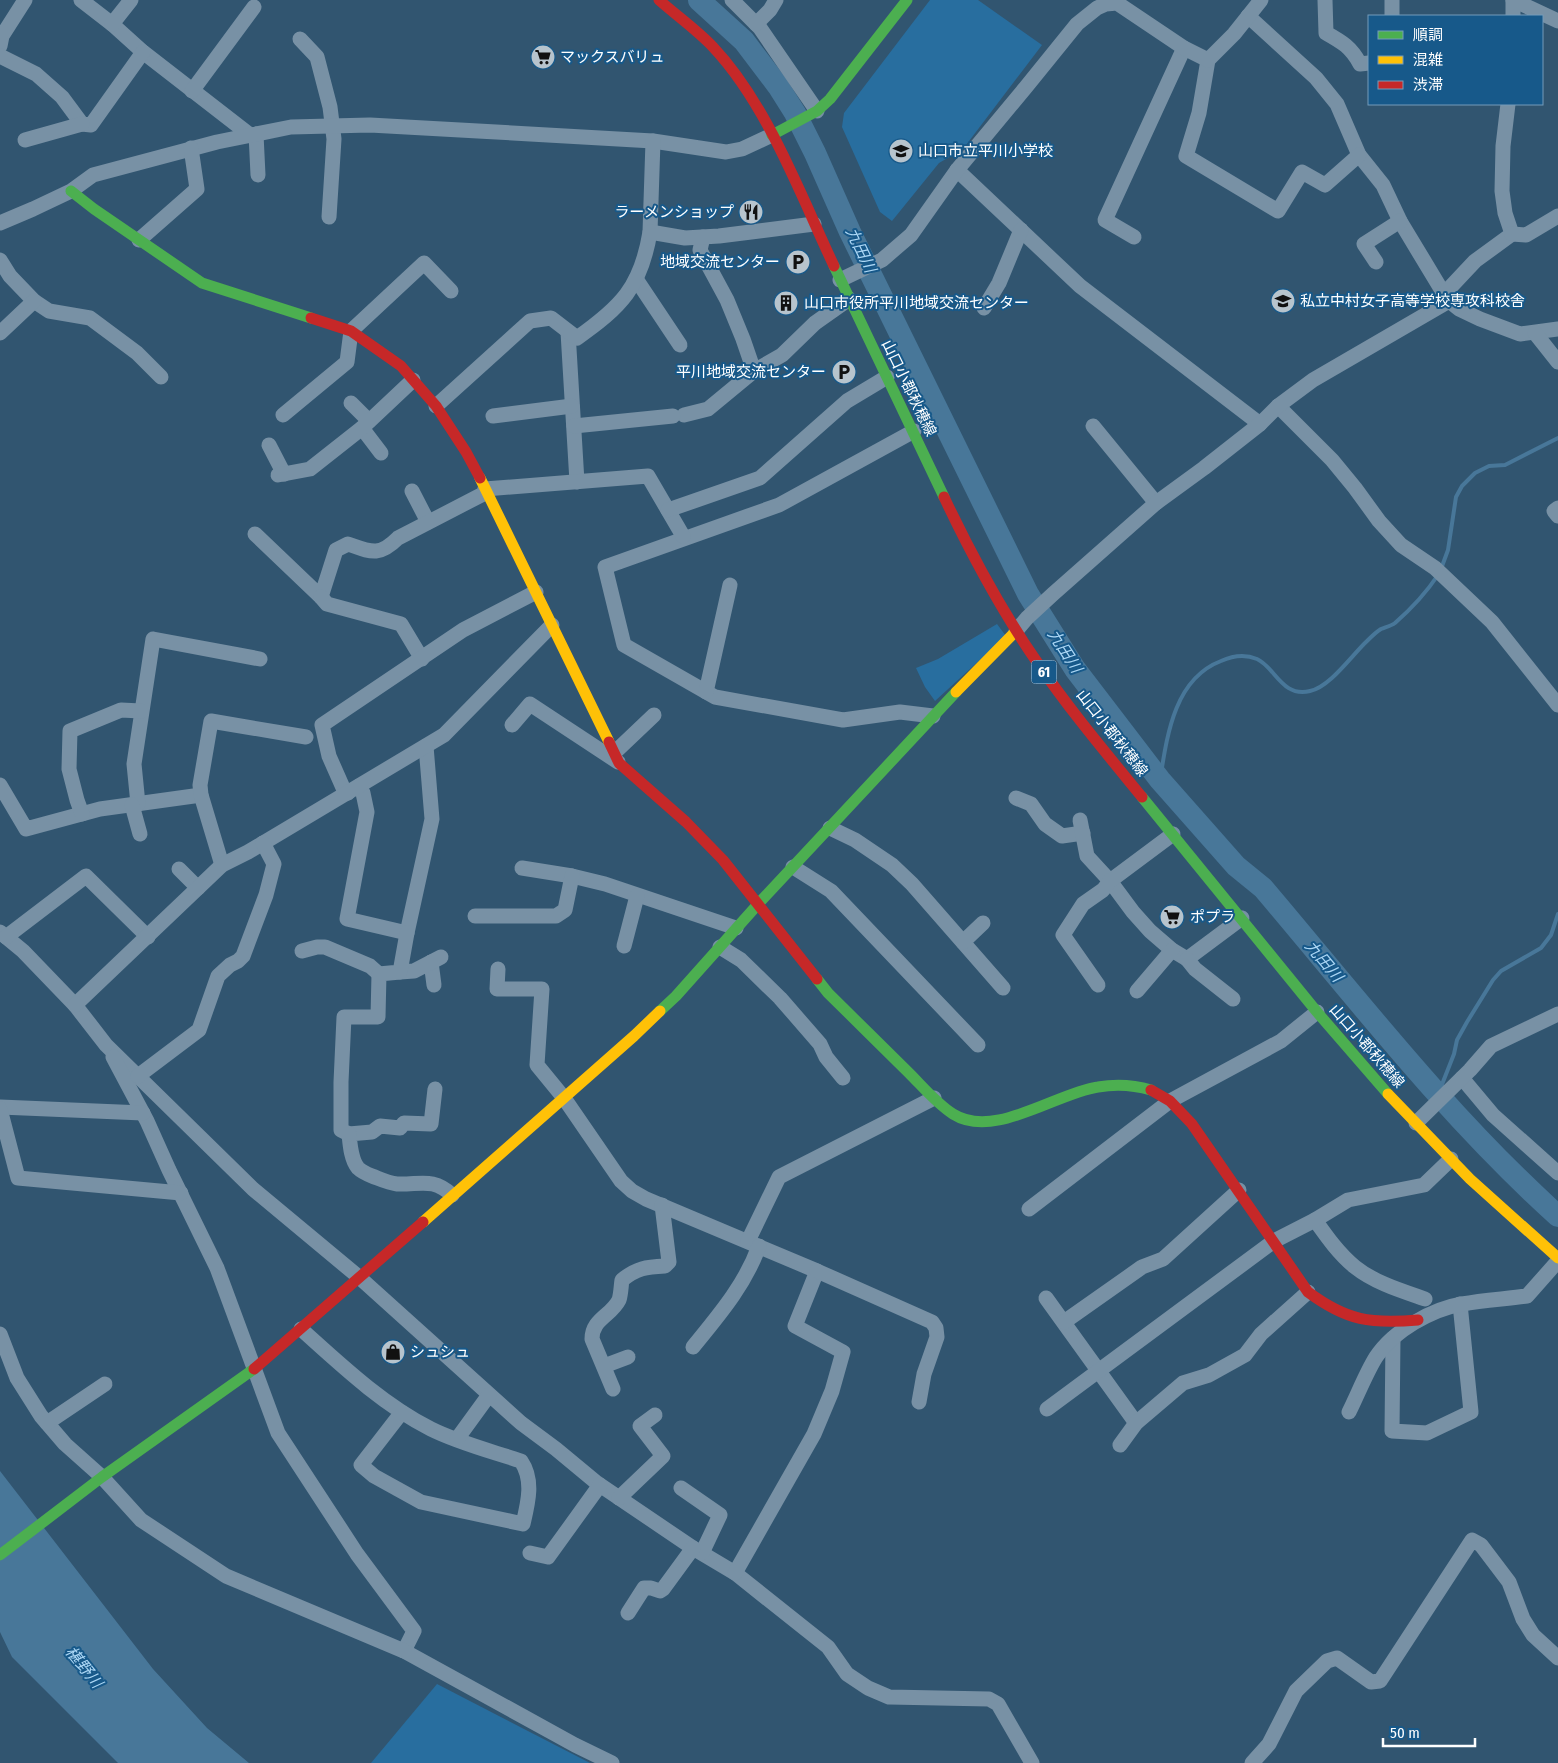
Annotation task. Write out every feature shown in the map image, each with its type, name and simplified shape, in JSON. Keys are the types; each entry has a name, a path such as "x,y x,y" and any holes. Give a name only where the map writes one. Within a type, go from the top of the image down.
{"street":[{"path":"0,46 2,36 25,0"},
{"path":"81,0 192,91 253,135 258,175"},
{"path":"112,24 131,0"},
{"name":"山口小郡秋穂線","path":"658,0 713,47 778,131 814,224 847,277 849,299 914,431 971,554 1016,631 1037,662 1094,738 1317,1012 1374,1078 1420,1118 1451,1159 1470,1179 1558,1260"},
{"path":"732,0 756,24 815,112"},
{"path":"756,24 776,0"},
{"path":"0,223 71,190 93,175 191,148 291,127 370,125 653,141 726,152 742,150 815,112 830,99 907,0"},
{"path":"1261,0 1234,34 1208,60 1199,113 1186,156 1278,211 1302,172 1325,185 1359,155"},
{"path":"1325,0 1326,33 1345,44 1354,53 1360,64 1368,63"},
{"path":"1392,0 1392,15"},
{"path":"1513,15 1513,0 1558,21"},
{"path":"847,277 882,260 911,234 957,170 1076,24 1097,8 1106,4 1117,3 1184,48 1208,60"},
{"path":"192,91 254,7"},
{"path":"1248,16 1316,78 1336,104 1359,155 1383,185 1400,221 1447,298 1459,309 1520,334 1558,329"},
{"path":"300,39 317,57 330,107 334,139 329,217"},
{"path":"1134,237 1104,220 1184,48"},
{"path":"26,140 82,124 91,125 143,52"},
{"path":"0,56 36,74 62,97 82,124"},
{"path":"1508,105 1502,191 1505,213 1512,234"},
{"path":"436,406 530,321 551,318 577,338 608,316 630,290 646,257 650,232 653,141"},
{"path":"139,240 197,189 191,148"},
{"path":"957,170 1080,286 1260,424"},
{"path":"71,190 94,209 202,283 351,331 400,366 436,406 466,452 617,758"},
{"path":"0,1555 98,1481 255,1369 634,1036 676,996 759,903 1027,618 1156,503 1204,468 1260,424 1278,406 1313,380 1447,298 1474,261 1512,234 1526,235 1558,216"},
{"path":"1376,262 1364,244 1400,221"},
{"path":"650,232 685,238 814,224"},
{"path":"984,308 999,283 1021,230"},
{"path":"703,237 700,250 727,300 754,371"},
{"path":"0,260 10,276 34,301 49,311 90,318 137,353 162,377"},
{"path":"283,415 347,362 351,331 424,264 451,291"},
{"path":"636,279 680,345"},
{"path":"574,426 678,416 708,409 754,371 782,355 815,323 849,299"},
{"path":"0,334 34,301"},
{"path":"568,332 577,482"},
{"path":"1535,333 1558,362"},
{"path":"668,510 760,478 847,401 887,377"},
{"path":"269,445 281,475 310,469 366,425 413,380"},
{"path":"351,403 366,425 381,454"},
{"path":"493,416 572,406"},
{"path":"1278,406 1332,460 1379,521 1401,545 1435,568 1492,622 1558,705"},
{"path":"1093,426 1156,503"},
{"path":"914,431 779,505 605,567 624,645 715,697 843,720 900,712 933,716"},
{"path":"321,597 336,550 348,544 370,552 387,549 398,538 486,491 648,476 683,536"},
{"path":"412,491 428,522"},
{"path":"1558,508 1554,512 1558,516"},
{"path":"255,534 327,604 401,624 422,659"},
{"path":"706,692 730,585"},
{"path":"406,933 347,919 367,812 363,792 353,789 344,790 328,756 322,726 463,630 536,592"},
{"path":"75,1005 222,865 263,843 444,735 552,626"},
{"path":"140,834 135,804 134,764 153,639 260,659"},
{"path":"512,725 530,704 617,758 692,828 723,860 759,903 828,993 934,1098 954,1115 973,1122 995,1121 1016,1116 1057,1099 1098,1087 1137,1086 1152,1090 1170,1101 1192,1124 1308,1292 1320,1302 1356,1319 1388,1324 1418,1320"},
{"path":"82,814 69,769 70,731 121,710 141,711"},
{"path":"222,865 200,785 212,715 306,737"},
{"path":"617,758 654,715"},
{"path":"400,972 406,933 432,819 426,746"},
{"path":"0,785 26,829 100,809 201,794"},
{"path":"1016,798 1031,804 1045,824 1062,836 1081,827 1087,856 1110,880 1133,912 1172,950 1187,959 1195,969 1234,999"},
{"path":"830,828 862,844 892,865 912,884 1003,988"},
{"path":"1098,985 1063,935 1083,904 1103,890 1110,880 1173,834"},
{"path":"138,1076 199,1030 218,976 242,956 266,895 274,864 263,843"},
{"path":"793,867 831,891 978,1045"},
{"path":"522,868 572,876 605,884 736,928"},
{"path":"180,869 198,888"},
{"path":"148,937 86,876 3,934 23,951 75,1005 106,1045 253,1189 360,1278 521,1423 600,1485 735,1573 828,1647 847,1674 868,1688 889,1697 989,1699 998,1704 1032,1763"},
{"path":"475,916 556,916 565,910 572,876"},
{"path":"624,946 637,896"},
{"path":"1187,959 1242,918"},
{"path":"962,942 983,923"},
{"path":"302,951 324,947 370,966 379,974 414,971 436,959 434,985"},
{"path":"720,947 740,960 780,998 820,1044 826,1057 843,1078"},
{"path":"1137,991 1172,950"},
{"path":"498,969 497,995 542,989 537,1065 564,1098 621,1181 632,1191 932,1322 936,1328 937,1337 924,1374 920,1402"},
{"path":"379,974 378,1017 344,1017 341,1130 349,1134 372,1132 380,1126 400,1128 404,1123 437,1125 435,1089"},
{"path":"1028,1208 1170,1101 1280,1041 1317,1012"},
{"path":"1420,1118 1459,1081 1491,1046 1558,1014"},
{"path":"106,1045 143,1113 217,1268 278,1433 357,1554 414,1631 404,1651"},
{"path":"1459,1081 1558,1173"},
{"path":"693,1347 741,1285 753,1261 754,1243 779,1177 934,1098"},
{"path":"143,1113 0,1108 18,1178 181,1193"},
{"path":"349,1134 354,1159 358,1168 367,1174 396,1184 429,1183 443,1186 452,1195"},
{"path":"1047,1409 1274,1241 1315,1220 1348,1200 1424,1185 1451,1159"},
{"path":"1064,1322 1142,1267 1163,1259 1239,1190"},
{"path":"613,1389 592,1339 592,1331 619,1299 622,1280 643,1267 665,1266 668,1262 662,1205"},
{"path":"1315,1220 1339,1253 1356,1268 1388,1285 1426,1299"},
{"path":"1350,1412 1377,1356 1393,1338 1418,1320 1460,1304 1527,1296 1558,1260"},
{"path":"735,1573 814,1434 832,1391 843,1352 796,1326 817,1271"},
{"path":"1120,1445 1136,1423 1183,1383 1208,1375 1245,1355 1261,1334 1308,1292"},
{"path":"1046,1298 1136,1423"},
{"path":"1393,1338 1392,1431 1427,1433 1471,1412 1460,1304"},
{"path":"301,1329 358,1379 402,1412 432,1430 521,1461 527,1470 529,1501 523,1524 421,1502 374,1476 361,1465 402,1412"},
{"path":"0,1334 17,1378 47,1423 98,1481 141,1520 226,1576 404,1651 566,1740 612,1763"},
{"path":"604,1366 628,1357"},
{"path":"47,1423 105,1384"},
{"path":"458,1440 489,1395"},
{"path":"619,1498 666,1453 640,1426 655,1415"},
{"path":"530,1553 548,1557 600,1485"},
{"path":"628,1613 644,1588 660,1591 663,1589 698,1550 722,1510 681,1488"},
{"path":"1252,1763 1269,1744 1296,1691 1327,1661 1337,1658 1371,1682 1375,1683 1380,1680 1472,1540 1481,1545 1509,1582 1523,1619 1533,1635 1558,1658"}],"shaded area":[{"name":"山口市立平川小学校","path":"930,0 978,0 1042,45 963,149 939,163 892,221 880,212 842,127 844,113"},
{"path":"997,624 1006,636 935,701 925,687 916,668 938,659"},
{"path":"437,1684 590,1763 371,1763"}],"water":[{"name":"椹野川","path":"0,1471 153,1669 207,1728 249,1763 118,1763 12,1657 0,1632"}],"waterway":[{"name":"九田川","path":"699,0 744,41 778,86 795,113 850,232 1028,594 1075,669 1160,780 1236,866 1263,888 1442,1099 1479,1139 1558,1216"},
{"path":"1441,569 1448,550 1456,497 1462,486 1475,473 1489,466 1505,465 1558,438"},
{"path":"1160,780 1166,745 1176,711 1183,695 1205,669 1230,658 1248,656 1263,663 1280,681 1292,690 1300,692 1318,688 1333,677 1375,633 1401,618 1438,575"},
{"path":"1439,1092 1454,1054 1457,1040 1493,980 1501,971 1541,948 1551,935 1558,914"}],"traffic: fast":[{"path":"772,135 817,111 830,99 907,0"},
{"path":"71,191 94,209 202,283 311,318"},
{"path":"834,266 944,497"},
{"path":"660,1011 676,996 759,903 956,692"},
{"path":"1142,797 1317,1012 1388,1094"},
{"path":"817,979 828,993 936,1100 953,1114 969,1121 987,1122 1006,1118 1063,1097 1098,1087 1124,1086 1151,1090"},
{"path":"0,1555 102,1477 254,1369"}],"traffic: slow":[{"path":"480,478 609,742"},
{"path":"956,692 1016,631"},
{"path":"423,1222 660,1011"},
{"path":"1388,1094 1470,1179 1558,1258"}],"traffic: jam":[{"path":"659,0 713,47 750,95 781,152 834,266"},
{"path":"311,318 351,331 401,366 436,406 466,452 480,478"},
{"path":"944,497 987,581 1024,642 1075,714 1142,797"},
{"path":"609,742 619,763 686,822 723,860 817,979"},
{"path":"1151,1090 1170,1101 1192,1124 1308,1292 1322,1302 1348,1315 1373,1321 1418,1320"},
{"path":"254,1369 423,1222"}],"place":[{"name":"マックスバリュ","path":"543,57"},
{"name":"山口市立平川小学校","path":"901,151"},
{"name":"ラーメンショップ","path":"751,212"},
{"name":"地域交流センター","path":"798,262"},
{"name":"私立中村女子高等学校専攻科校舎","path":"1283,301"},
{"name":"山口市役所平川地域交流センター","path":"786,303"},
{"name":"平川地域交流センター","path":"844,372"},
{"name":"ポプラ","path":"1172,917"},
{"name":"シュシュ","path":"393,1352"}]}
